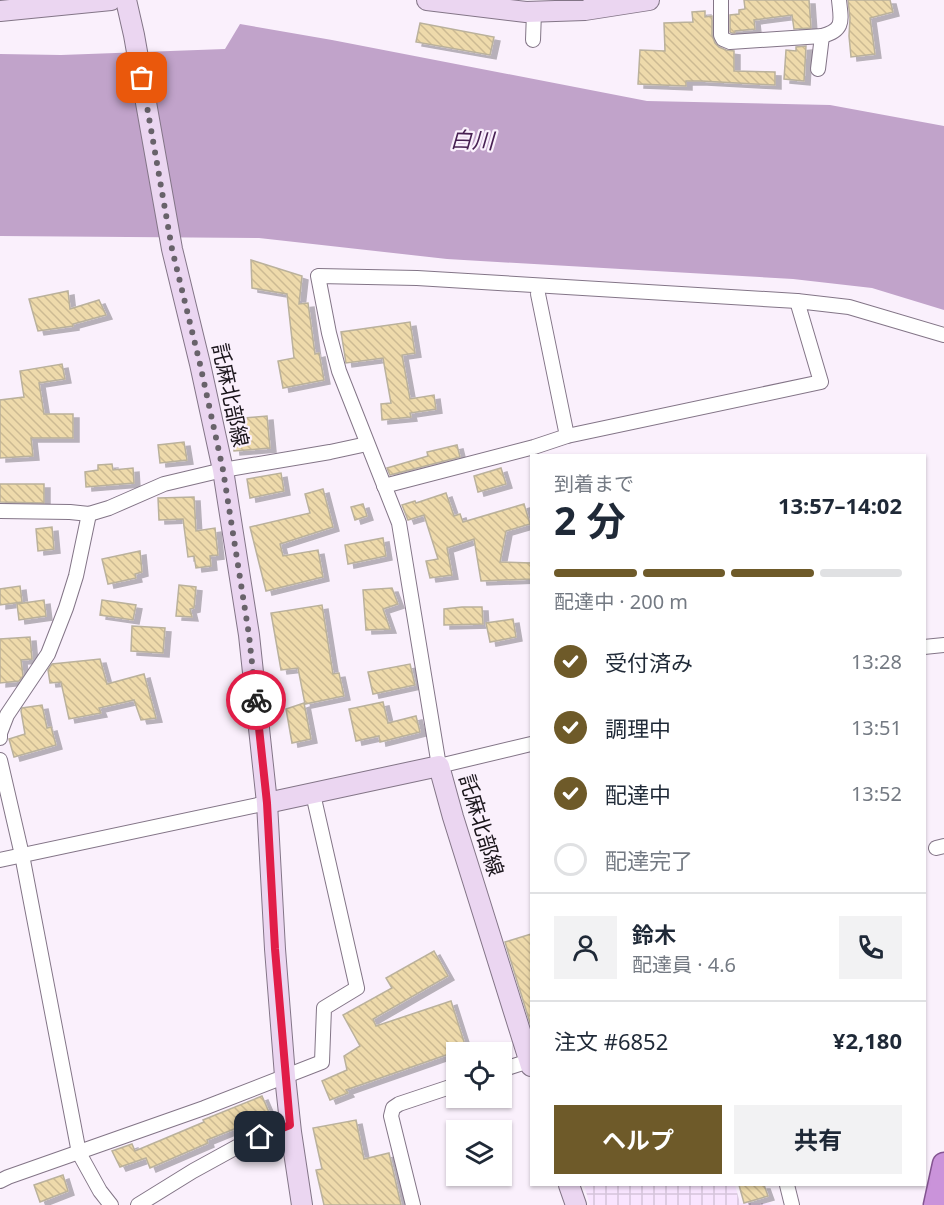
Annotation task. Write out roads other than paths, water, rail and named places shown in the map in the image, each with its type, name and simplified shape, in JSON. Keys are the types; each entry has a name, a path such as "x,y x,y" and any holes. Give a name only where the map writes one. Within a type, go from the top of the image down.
{"highway":[{"path":"935,1205 944,1164"}],"main road":[{"path":"0,11 111,0"},
{"name":"託麻北部線","path":"126,0 172,249 223,470 249,635 267,803 285,1076 302,1205"},
{"path":"427,0 585,10 617,3 649,0"},
{"name":"託麻北部線","path":"267,803 439,766 530,1064"},
{"path":"569,1186 576,1205"}],"street":[{"path":"721,0 721,35 726,42 831,34 838,28 841,18 840,0"},
{"path":"529,8 533,40"},
{"path":"818,69 822,36"},
{"path":"530,744 439,766 399,523 339,371 318,276 417,278 797,301 849,308 944,334"},
{"path":"538,294 567,436"},
{"path":"384,486 535,451 567,436 821,382 797,301"},
{"path":"0,511 89,514 109,508 164,484 223,470 330,453 367,444"},
{"path":"0,738 7,715 48,654 76,576 89,514"},
{"path":"926,647 944,645"},
{"path":"0,760 22,855 79,1153 100,1191 111,1205"},
{"path":"0,1181 204,1108 322,1062 324,1008 357,988 313,794"},
{"path":"0,860 267,803"},
{"path":"512,1068 530,1064"},
{"path":"413,1205 391,1116 393,1108 446,1088"},
{"path":"138,1205 244,1143 290,1125"},
{"path":"787,1186 792,1205"}],"water":[{"name":"白川","path":"240,24 647,101 830,105 944,126 944,310 872,288 793,279 447,259 259,238 0,236 0,54 61,55 225,49"}]}
